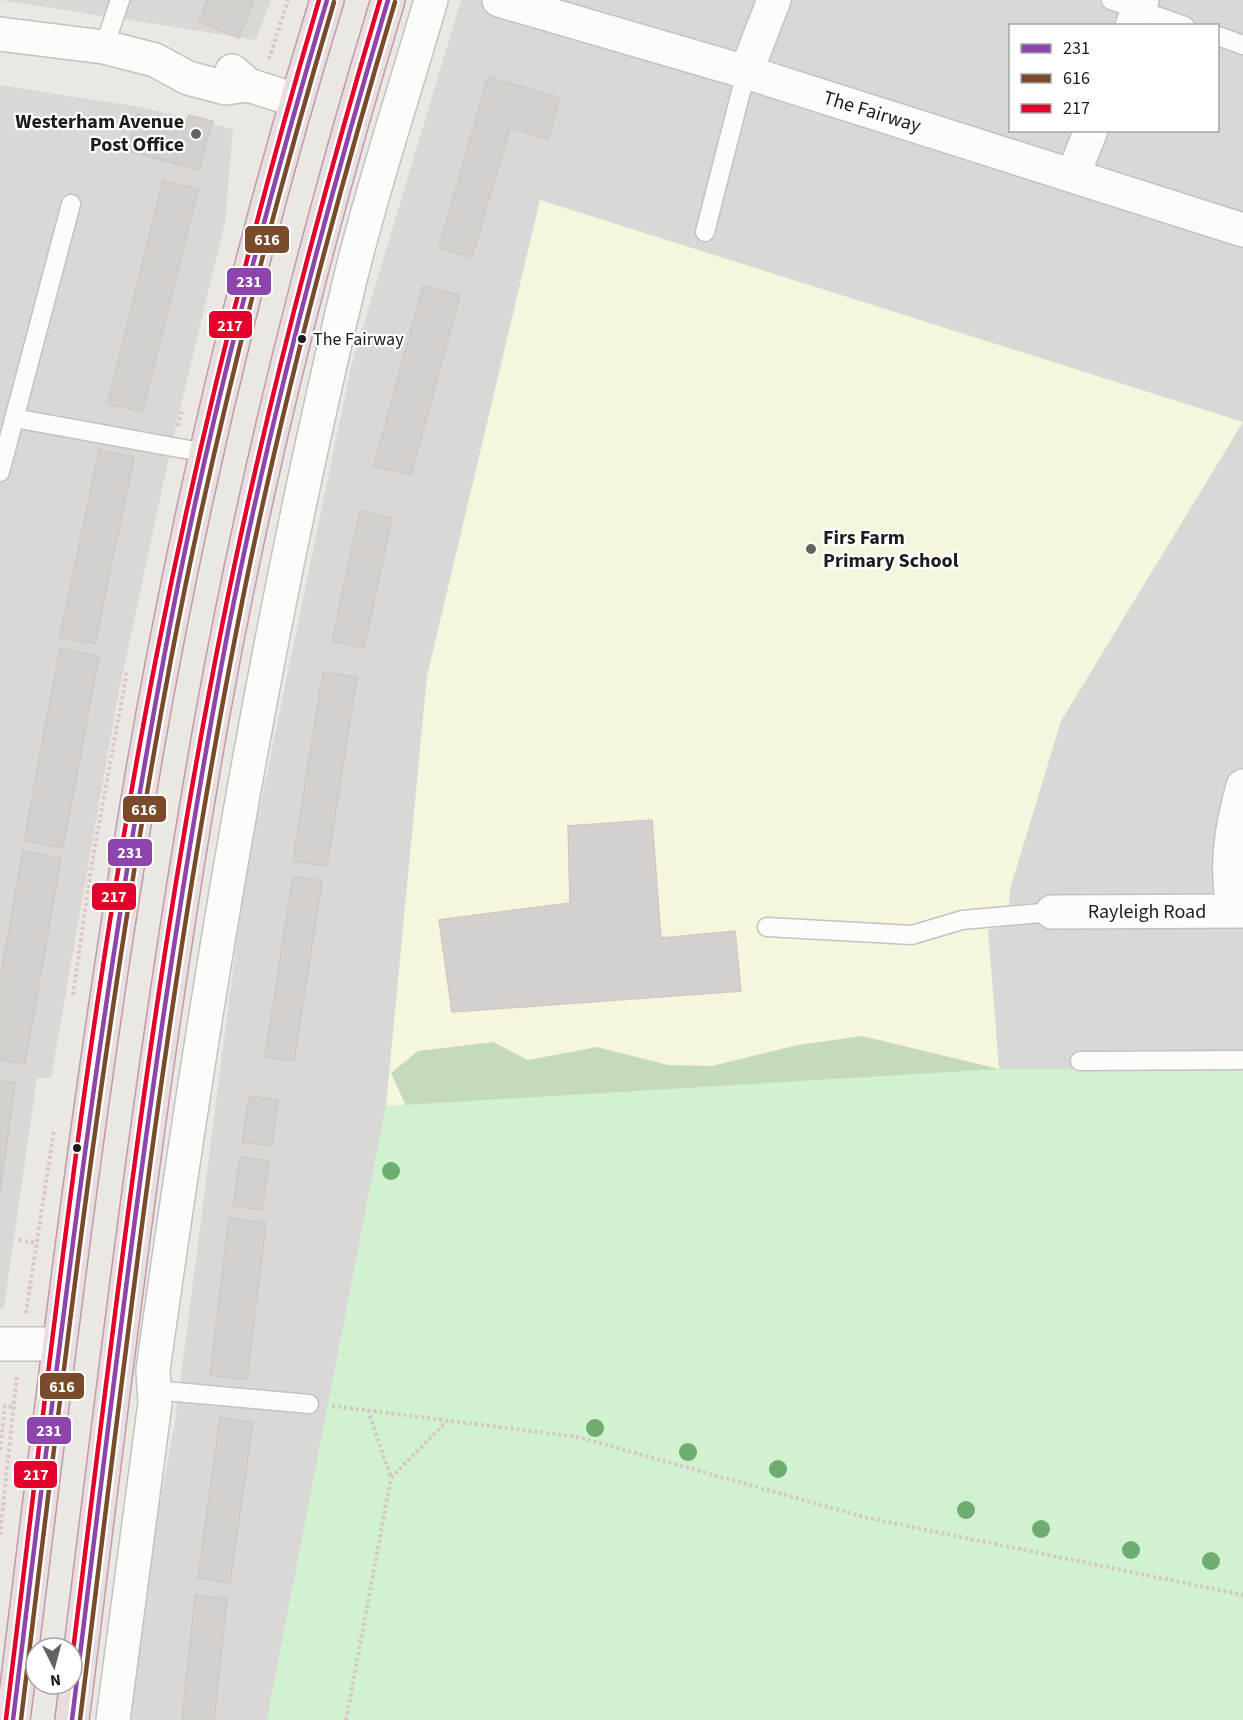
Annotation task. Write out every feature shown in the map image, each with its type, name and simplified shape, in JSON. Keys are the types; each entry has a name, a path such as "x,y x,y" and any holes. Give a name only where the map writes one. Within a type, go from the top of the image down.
{"highway":[{"path":"13,1720 58,1344 126,873 155,703 206,453 296,100 327,0"},
{"path":"72,1720 158,1059 184,881 213,714 263,465 316,246 388,0"}],"street":[{"path":"113,1720 155,1404 153,1370 196,1064 269,661 308,460 350,279 431,0"},
{"name":"The Fairway","path":"499,0 746,72 1243,230"},
{"path":"746,72 774,0"},
{"path":"0,34 104,47 155,60 201,61 256,74 296,100"},
{"path":"1073,175 1090,132"},
{"path":"1239,911 1228,866 1231,827 1243,786"},
{"name":"Rayleigh Road","path":"1052,912 1239,911"},
{"path":"158,1059 196,1064"},
{"path":"9,1357 58,1344"}],"lane":[{"path":"104,47 120,0"},
{"path":"1131,9 1179,24"},
{"path":"1219,36 1243,45"},
{"path":"705,232 746,72"},
{"path":"0,472 71,204"},
{"path":"14,418 206,453"},
{"path":"768,927 912,935 962,920 1052,912"},
{"path":"1080,1061 1243,1059"},
{"path":"154,1390 309,1404"}],"path":[{"path":"256,74 269,59 288,0"},
{"path":"24,1322 55,1125"},
{"path":"19,1240 37,1244"},
{"path":"0,1535 15,1407 9,1357"},
{"path":"309,1404 578,1437 864,1517 1243,1595"},
{"path":"0,1450 5,1406 15,1407"},
{"path":"346,1720 391,1478 368,1410"},
{"path":"391,1478 447,1420"}],"shaded area":[{"path":"0,0 271,0 256,40"},
{"path":"461,0 1243,0 1243,1069 386,1106 267,1720 118,1720 175,1422 244,884 351,367"},
{"path":"0,85 140,107 233,129 225,222 171,447 118,696 51,1078 37,1078 4,1307 0,1310"},
{"name":"Firs Farm Primary School","path":"540,200 1243,422 1061,721 1010,889 1008,926 988,929 999,1069 386,1106 427,676"},
{"path":"862,1036 999,1069 1243,1069 1243,1085 408,1110 391,1073 418,1051 493,1042 528,1060 597,1047 668,1065 712,1066 798,1045"}],"green space":[{"path":"999,1069 1243,1069 1243,1720 267,1720 386,1106"}],"building":[{"path":"207,0 254,0 239,38 199,22"},
{"path":"488,77 560,98 548,139 510,128 472,257 439,248"},
{"path":"137,114 186,127 189,115 213,121 199,170 127,151"},
{"path":"163,180 198,189 142,412 108,404"},
{"path":"423,286 460,295 411,475 374,466"},
{"path":"99,450 134,457 95,644 60,637"},
{"path":"360,511 392,518 364,648 332,641"},
{"path":"60,648 99,656 63,848 24,841"},
{"path":"323,672 357,677 327,866 293,861"},
{"path":"652,820 661,938 735,931 741,991 452,1012 439,920 570,903 568,826"},
{"path":"23,851 61,858 25,1064 0,1060 0,980"},
{"path":"293,876 322,881 294,1061 265,1057"},
{"path":"0,1081 15,1083 0,1193"},
{"path":"249,1096 278,1100 272,1146 242,1142"},
{"path":"240,1157 269,1161 262,1210 233,1206"},
{"path":"229,1218 266,1223 247,1380 210,1375"},
{"path":"220,1418 253,1422 230,1583 198,1578"},
{"path":"195,1595 227,1599 214,1720 182,1720"}],"transit line":[{"name":"217","path":"6,1719 72,1182 133,781 158,648 211,403 273,161 319,0"},
{"name":"231","path":"13,1720 80,1187 140,789 164,657 198,491 237,327 280,163 327,0"},
{"name":"217","path":"75,1636 120,1270 156,1012 198,754 238,547 274,389 335,155 380,0"},
{"name":"231","path":"72,1720 141,1174 203,766 244,551 300,314 388,0"},
{"name":"616","path":"21,1720 87,1188 126,923 171,659 205,493 244,328 287,165 334,2"},
{"name":"616","path":"80,1720 149,1175 188,903 211,768 269,474 328,237 395,2"}],"place":[{"name":"Westerham Avenue Post Office","path":"196,134"},
{"name":"The Fairway","path":"302,339"},
{"name":"Firs Farm Primary School","path":"811,549"}]}
